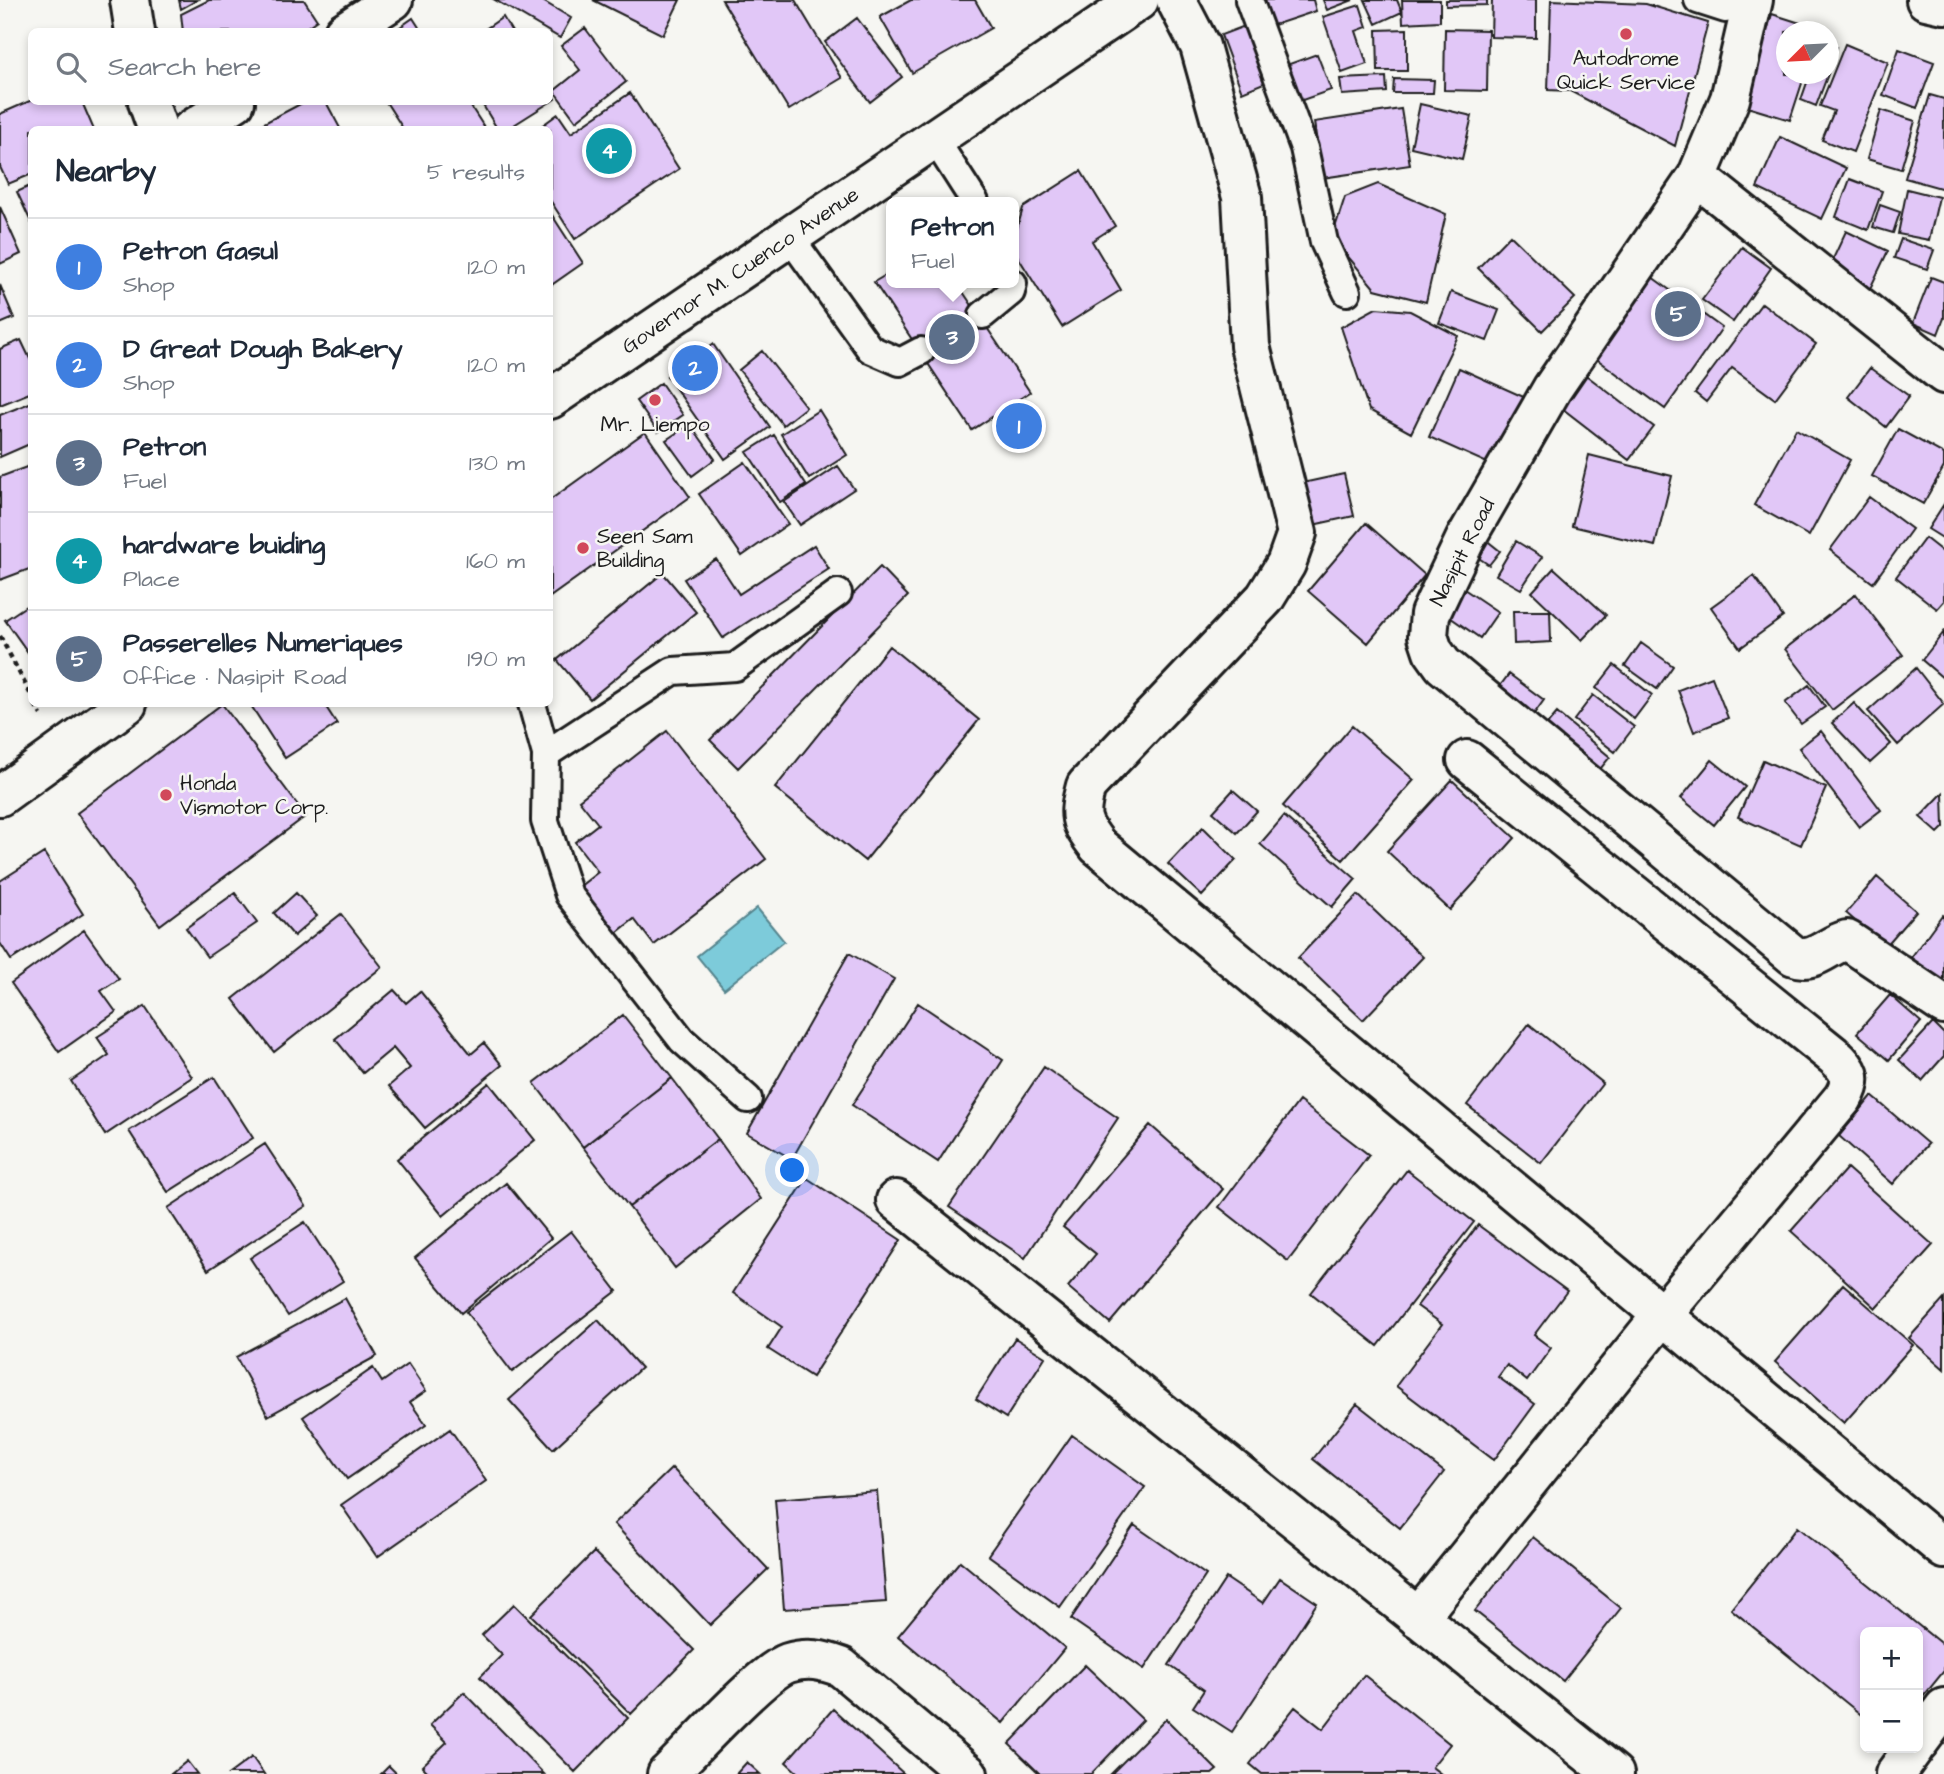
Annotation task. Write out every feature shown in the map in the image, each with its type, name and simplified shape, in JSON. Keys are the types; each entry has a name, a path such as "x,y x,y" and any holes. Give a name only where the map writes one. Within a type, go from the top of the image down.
{"street":[{"path":"130,0 134,28"},
{"path":"350,28 393,0"},
{"path":"1176,0 1200,46 1242,197 1250,346 1297,533 1286,564 1265,598 1086,786 1079,811 1084,828 1098,846 1944,1549"},
{"name":"Governor M. Cuenco Avenue","path":"553,397 1134,1"},
{"name":"Nasipit Road","path":"1739,4 1730,99 1697,177 1552,389 1466,538 1430,614 1428,636 1433,651 1443,665 1794,956 1804,959 1814,957 1836,943 1847,940 1944,1006"},
{"path":"149,105 157,126"},
{"path":"197,126 229,105"},
{"path":"1697,177 1944,374"},
{"path":"0,796 123,707"},
{"path":"1418,1618 1663,1314 1843,1098 1850,1086 1847,1068 1467,760"},
{"path":"896,1200 1614,1774"},
{"path":"667,1774 762,1681 786,1664 817,1658 841,1667 968,1774"},
{"path":"1923,1736 1944,1708"},
{"path":"1895,1774 1910,1753"}],"lane":[{"path":"1249,0 1304,148 1324,243 1347,292"},
{"path":"1698,0 1739,4"},
{"path":"934,138 972,197"},
{"path":"789,236 870,349 900,362 922,351"},
{"path":"982,315 1011,292 1012,288"},
{"path":"546,754 673,671 734,667 838,593"},
{"path":"532,707 546,754 545,821 569,895 682,1040 748,1099"}],"path":[{"path":"0,636 28,689"}],"water":[{"path":"757,908 784,941 724,989 697,956"}],"building":[{"path":"179,0 197,0 181,9"},
{"path":"209,0 304,0 317,20 306,28 183,28 181,14"},
{"path":"495,0 541,0 571,18 560,38 553,34 553,28 543,28"},
{"path":"593,0 680,0 663,35"},
{"path":"722,0 795,0 842,78 789,110"},
{"path":"911,0 975,0 991,28 912,73 880,17"},
{"path":"1263,0 1313,0 1316,11 1271,26"},
{"path":"1323,0 1353,0 1327,10"},
{"path":"1365,0 1397,0 1402,12 1376,24"},
{"path":"1402,0 1440,0 1440,21 1403,23"},
{"path":"1446,0 1487,0 1487,5 1446,6"},
{"path":"1492,0 1536,0 1536,38 1491,37"},
{"path":"1551,0 1646,4 1708,23 1675,146 1570,91 1548,90"},
{"path":"1360,5 1367,27 1356,31 1367,64 1342,73 1323,17"},
{"path":"1772,14 1794,21 1776,21 1776,84 1802,84 1790,120 1744,106"},
{"path":"503,17 510,28 487,28"},
{"path":"413,18 419,28 399,28"},
{"path":"857,18 902,77 870,102 825,42"},
{"path":"1250,24 1271,80 1242,92 1221,35"},
{"path":"585,28 626,82 576,121 554,91 580,70 561,46"},
{"path":"1407,29 1407,71 1378,71 1377,30"},
{"path":"1445,29 1488,30 1487,91 1444,90"},
{"path":"1845,44 1888,62 1853,152 1822,140 1834,111 1820,106 1829,84 1839,84 1839,59"},
{"path":"1899,49 1934,62 1917,108 1883,95"},
{"path":"1317,54 1331,90 1294,103 1281,67"},
{"path":"1386,77 1387,92 1342,95 1340,79"},
{"path":"1394,79 1434,80 1433,93 1393,93"},
{"path":"1807,84 1824,84 1816,106 1801,100"},
{"path":"630,93 679,169 575,239 553,205 553,126 542,126 558,114 571,133"},
{"path":"1930,95 1944,99 1944,189 1905,178"},
{"path":"28,102 28,105 83,105 92,126 28,126 28,176 8,184 0,167 0,114"},
{"path":"1420,104 1472,116 1462,159 1411,147"},
{"path":"298,105 328,105 339,126 259,126"},
{"path":"388,105 470,105 483,126 401,126"},
{"path":"483,105 546,105 512,126 496,126"},
{"path":"1401,109 1410,165 1322,178 1314,122"},
{"path":"1881,110 1915,121 1901,169 1867,159"},
{"path":"1780,137 1846,168 1822,219 1757,188"},
{"path":"1081,171 1115,226 1092,241 1121,290 1062,327 1019,259 1019,222 1023,208"},
{"path":"1850,179 1882,191 1868,230 1836,217"},
{"path":"1378,184 1446,214 1426,302 1375,289 1345,253 1334,231 1345,197"},
{"path":"28,187 28,215 17,192"},
{"path":"1907,189 1939,197 1929,240 1898,234"},
{"path":"1880,205 1900,212 1893,233 1873,227"},
{"path":"0,207 21,254 0,264"},
{"path":"553,217 583,263 553,284"},
{"path":"1846,231 1888,251 1867,295 1825,276"},
{"path":"1510,235 1575,298 1542,331 1478,268"},
{"path":"1901,239 1934,250 1927,269 1894,258"},
{"path":"1742,247 1771,268 1733,322 1702,300"},
{"path":"886,275 886,288 960,288 1030,392 972,430 874,282"},
{"path":"1652,277 1722,328 1665,409 1594,357"},
{"path":"1931,277 1944,282 1944,318 1938,334 1913,323"},
{"path":"0,285 14,318 0,324"},
{"path":"1451,292 1499,310 1487,341 1439,323"},
{"path":"1762,303 1816,344 1775,399 1732,368 1706,402 1695,393"},
{"path":"1376,308 1410,311 1458,336 1411,433 1369,410 1341,327"},
{"path":"21,340 28,355 28,394 0,405 0,349"},
{"path":"713,344 770,427 725,459 667,376"},
{"path":"762,351 806,407 783,425 739,370"},
{"path":"1459,368 1526,398 1496,467 1429,437"},
{"path":"1870,368 1909,396 1886,427 1848,397"},
{"path":"1578,369 1654,427 1629,460 1554,402"},
{"path":"661,383 683,415 658,432 636,401"},
{"path":"28,404 28,445 0,457 0,415"},
{"path":"819,410 847,455 809,479 781,434"},
{"path":"690,424 715,459 692,476 666,440"},
{"path":"1796,429 1850,460 1809,536 1754,505"},
{"path":"1898,429 1944,454 1944,467 1923,504 1872,476"},
{"name":"Seen Sam Building","path":"645,432 690,497 553,595 553,498"},
{"path":"774,435 806,485 780,502 747,452"},
{"path":"1589,455 1672,476 1655,546 1572,526"},
{"path":"745,462 788,524 742,556 699,494"},
{"path":"28,466 28,570 0,580 0,477"},
{"path":"838,466 854,489 800,525 784,502"},
{"path":"1344,474 1354,516 1308,526 1298,484"},
{"path":"1869,497 1912,529 1873,583 1830,550"},
{"path":"1944,504 1944,539 1928,529"},
{"path":"1366,523 1425,575 1368,643 1308,591"},
{"path":"1925,538 1944,553 1944,601 1937,609 1896,577"},
{"path":"1485,539 1500,551 1489,565 1473,554"},
{"path":"1516,541 1542,557 1521,589 1496,575"},
{"path":"814,545 829,569 723,638 684,579 716,559 739,594"},
{"path":"880,567 908,596 738,768 710,740"},
{"path":"1554,568 1606,615 1582,640 1532,592"},
{"path":"663,573 696,612 590,699 557,660"},
{"path":"1754,576 1783,617 1740,648 1711,607"},
{"path":"1461,587 1498,612 1480,638 1444,613"},
{"path":"1856,594 1903,655 1832,710 1785,649"},
{"path":"28,605 28,652 5,620"},
{"path":"1513,611 1550,611 1551,642 1514,644"},
{"path":"1944,632 1944,679 1922,660"},
{"path":"1641,643 1673,666 1657,689 1625,666"},
{"path":"889,646 979,720 865,861 775,788"},
{"path":"1614,665 1652,695 1634,719 1596,688"},
{"path":"1916,668 1944,704 1898,745 1868,711"},
{"path":"1509,674 1544,700 1526,725 1491,698"},
{"path":"1712,677 1728,718 1694,732 1678,690"},
{"path":"1809,685 1825,707 1801,724 1785,703"},
{"path":"1593,695 1634,727 1615,752 1574,720"},
{"path":"1854,703 1891,744 1870,763 1832,723"},
{"path":"218,707 224,707 306,816 160,925 77,813"},
{"path":"252,707 326,707 337,724 285,758"},
{"path":"1557,713 1610,757 1588,784 1535,739"},
{"path":"1352,726 1414,780 1343,860 1283,806"},
{"path":"667,731 766,859 654,945 634,919 615,934 579,887 598,872 575,842 598,824 579,800"},
{"path":"1821,731 1881,810 1859,827 1799,748"},
{"path":"1712,760 1745,787 1714,825 1681,798"},
{"path":"1763,760 1826,788 1801,845 1738,817"},
{"path":"1452,780 1515,838 1450,910 1387,851"},
{"path":"1233,790 1257,811 1237,833 1213,812"},
{"path":"1943,793 1944,827 1938,833 1920,817"},
{"path":"1284,816 1356,879 1332,907 1260,844"},
{"path":"1203,827 1236,860 1202,896 1168,864"},
{"path":"44,853 83,914 11,960 0,943 0,881"},
{"path":"1877,877 1916,911 1885,947 1846,913"},
{"path":"235,893 257,923 207,957 186,928"},
{"path":"296,893 317,916 294,936 274,913"},
{"path":"1358,895 1423,957 1363,1020 1298,958"},
{"path":"341,914 382,967 274,1052 233,999"},
{"path":"1942,915 1944,917 1944,984 1910,959"},
{"path":"84,930 119,979 101,991 116,1012 59,1052 11,983"},
{"path":"849,953 894,979 792,1159 747,1133"},
{"path":"394,990 406,1003 420,991 471,1054 484,1043 502,1065 425,1128 389,1086 410,1068 393,1048 363,1073 335,1039"},
{"path":"1890,995 1921,1022 1889,1060 1857,1033"},
{"path":"918,1003 1003,1060 938,1162 852,1105"},
{"path":"145,1006 192,1077 105,1135 71,1081 109,1055 97,1037"},
{"path":"623,1015 672,1078 583,1147 534,1083"},
{"path":"1933,1023 1944,1034 1944,1056 1922,1081 1899,1060"},
{"path":"1529,1024 1603,1083 1541,1163 1467,1105"},
{"path":"1044,1067 1118,1118 1025,1258 949,1207"},
{"path":"214,1077 253,1138 168,1192 129,1131"},
{"path":"672,1078 718,1139 629,1207 583,1147"},
{"path":"489,1083 535,1140 443,1216 397,1159"},
{"path":"1872,1096 1928,1144 1893,1184 1839,1136"},
{"path":"1299,1101 1369,1155 1288,1261 1219,1207"},
{"path":"1150,1125 1223,1189 1110,1323 1068,1287 1096,1254 1063,1227"},
{"path":"718,1139 761,1199 675,1268 629,1207"},
{"path":"265,1144 306,1206 208,1270 168,1208"},
{"path":"1847,1168 1933,1245 1876,1308 1791,1231"},
{"path":"1407,1170 1474,1222 1378,1346 1311,1293"},
{"path":"807,1178 901,1240 812,1377 768,1349 782,1327 733,1293"},
{"path":"506,1183 551,1238 461,1313 415,1258"},
{"path":"305,1222 343,1281 288,1316 250,1258"},
{"path":"1478,1225 1567,1291 1534,1335 1551,1348 1527,1381 1507,1365 1498,1377 1535,1404 1494,1460 1396,1386 1442,1324 1417,1306"},
{"path":"571,1231 617,1291 512,1372 466,1312"},
{"path":"1843,1284 1913,1345 1844,1423 1775,1362"},
{"path":"345,1298 377,1356 268,1416 236,1357"},
{"path":"1944,1299 1944,1369 1909,1338"},
{"path":"598,1320 641,1368 553,1449 509,1400"},
{"path":"1015,1338 1045,1357 1006,1418 976,1399"},
{"path":"408,1364 426,1391 410,1402 426,1425 347,1479 303,1417 373,1368 382,1382"},
{"path":"1357,1404 1444,1472 1400,1528 1313,1459"},
{"path":"450,1429 486,1481 377,1557 341,1505"},
{"path":"1072,1435 1145,1487 1060,1607 988,1555"},
{"path":"672,1468 768,1569 710,1625 614,1524"},
{"path":"877,1491 886,1602 784,1609 775,1499"},
{"path":"1134,1525 1206,1575 1144,1669 1071,1619"},
{"path":"1797,1527 1921,1627 1860,1627 1860,1714 1731,1609"},
{"path":"1533,1537 1621,1608 1563,1681 1475,1611"},
{"path":"594,1552 694,1650 631,1714 531,1615"},
{"path":"960,1561 1065,1648 1003,1723 898,1636"},
{"path":"1226,1578 1263,1603 1280,1578 1317,1603 1232,1732 1193,1707 1204,1690 1169,1665"},
{"path":"514,1604 628,1718 575,1772 480,1677 502,1655 482,1635"},
{"path":"1923,1629 1944,1646 1944,1671 1923,1697"},
{"path":"1085,1665 1143,1720 1091,1774 1040,1774 1009,1744"},
{"path":"1364,1675 1450,1744 1432,1767 1441,1774 1262,1774 1250,1764 1295,1707 1323,1729"},
{"path":"464,1692 544,1774 430,1774 422,1766 447,1742 430,1725"},
{"path":"833,1709 904,1774 799,1774 786,1762"},
{"path":"1166,1719 1217,1770 1212,1774 1111,1774"},
{"path":"252,1757 264,1774 229,1774"},
{"path":"187,1761 197,1774 171,1774"},
{"path":"747,1762 760,1774 736,1774"},
{"path":"389,1766 397,1774 381,1774"}],"place":[{"name":"Autodrome Quick Service","path":"1626,34"},
{"name":"hardware buiding","path":"609,151"},
{"name":"Passerelles Numeriques","path":"1678,314"},
{"name":"Petron","path":"952,337"},
{"name":"D Great Dough Bakery","path":"695,368"},
{"name":"Mr. Liempo","path":"655,400"},
{"name":"Petron Gasul","path":"1019,426"},
{"name":"Seen Sam Building","path":"583,548"},
{"name":"Honda Vismotor Corp.","path":"166,795"}]}
